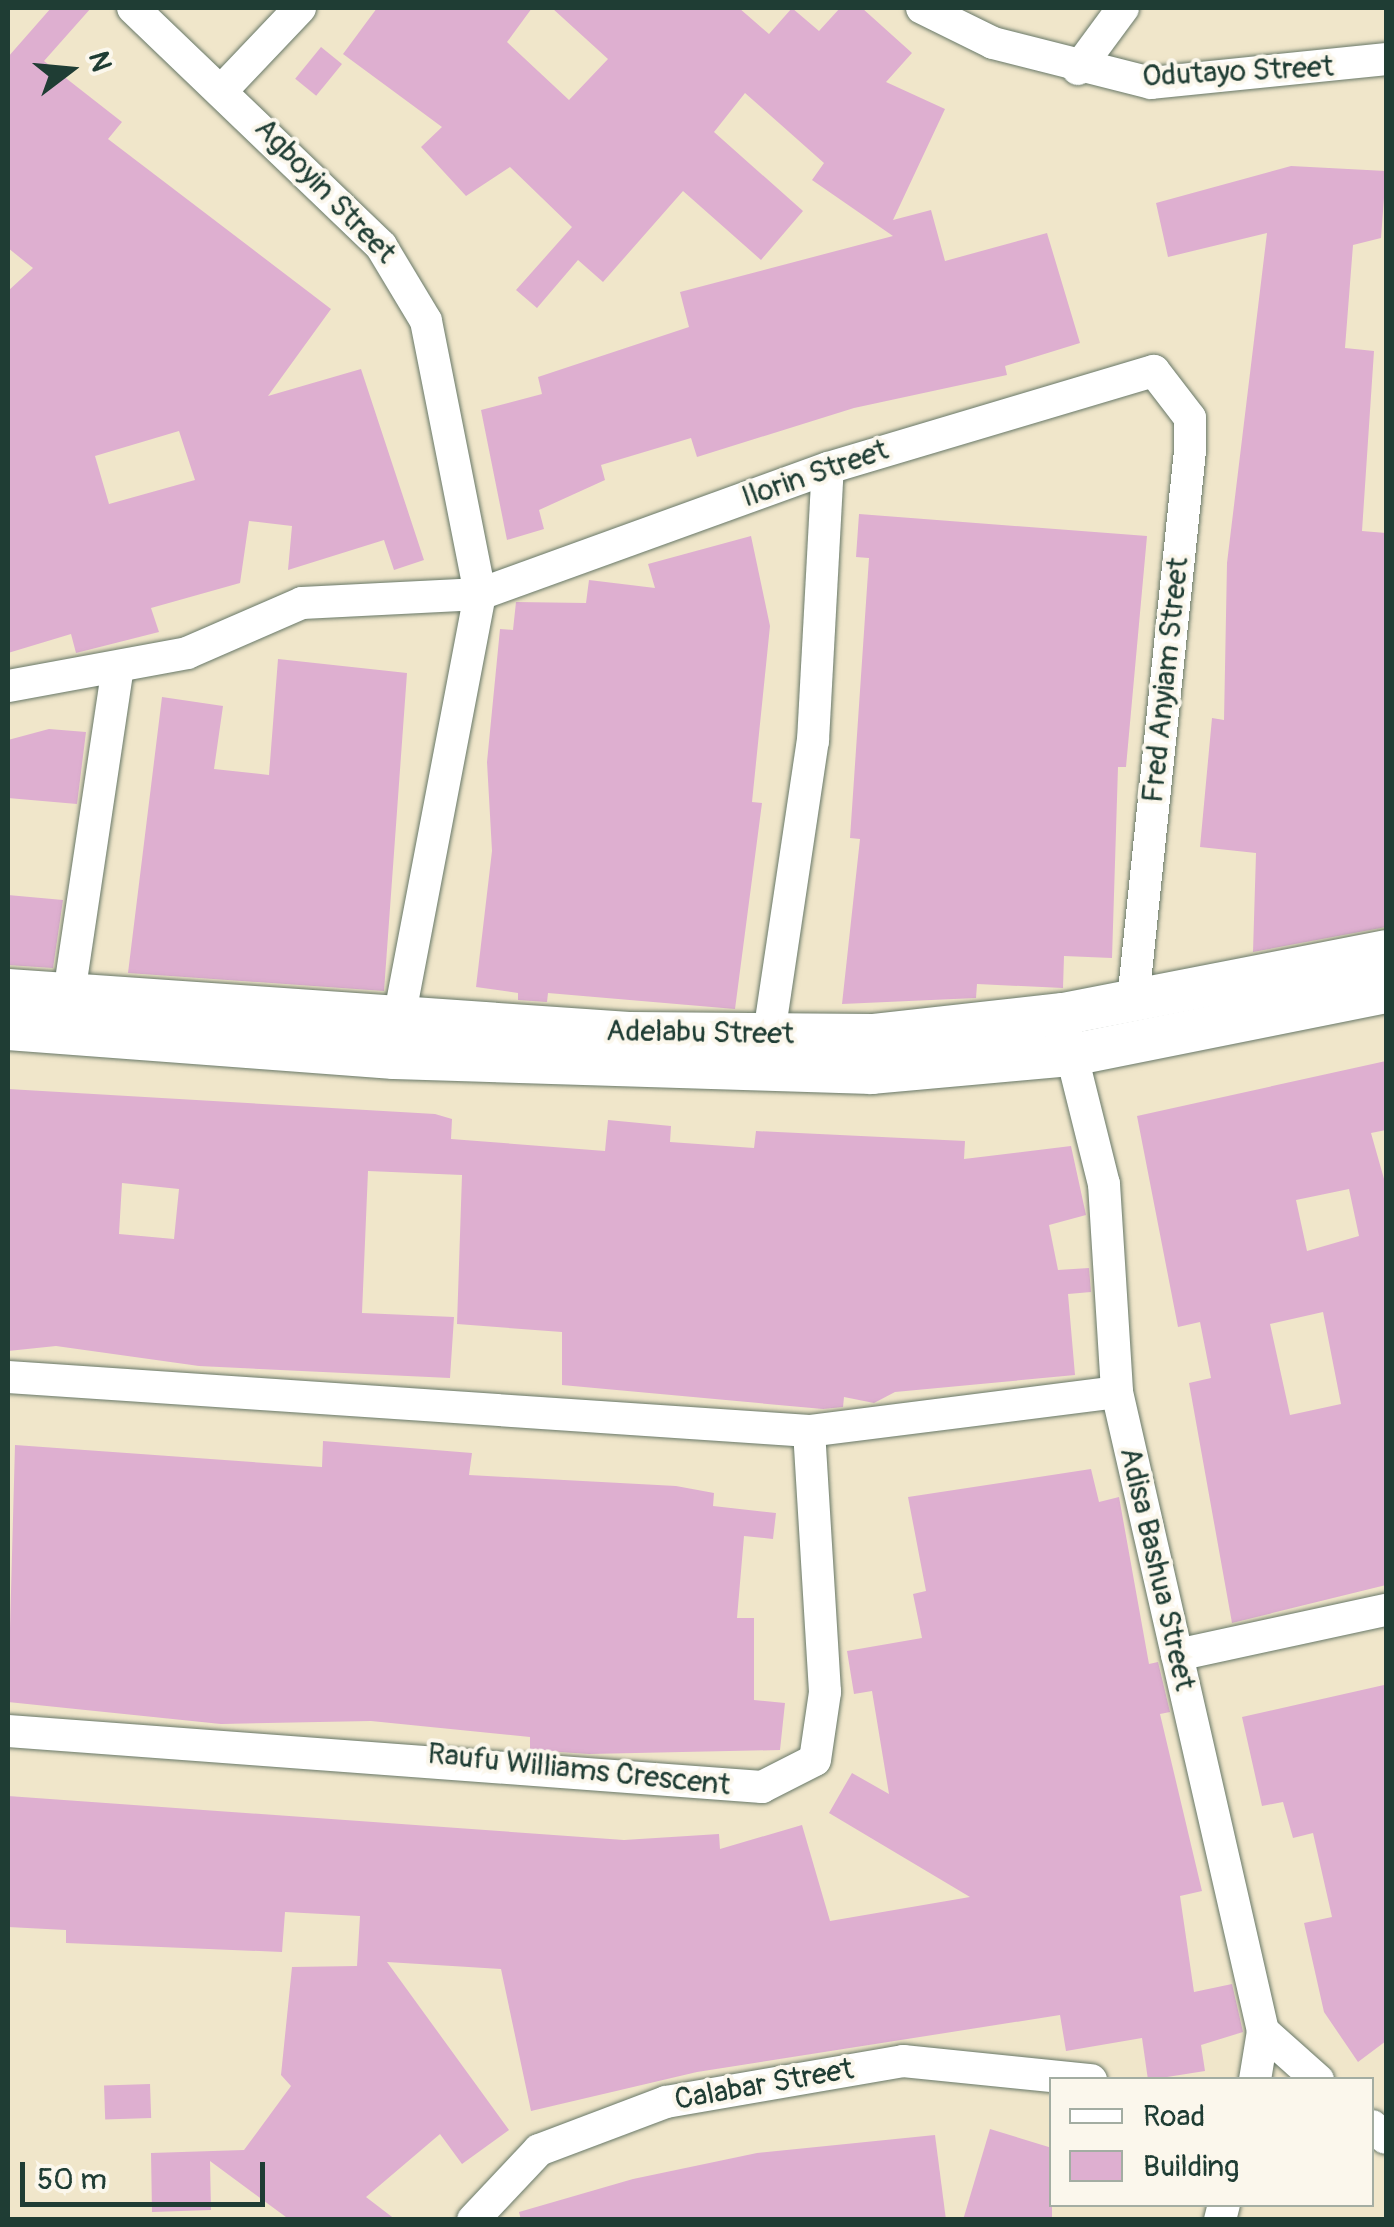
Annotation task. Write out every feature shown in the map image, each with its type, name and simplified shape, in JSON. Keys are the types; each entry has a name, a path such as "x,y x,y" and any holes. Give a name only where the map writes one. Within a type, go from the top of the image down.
{"main road":[{"name":"Adelabu Street","path":"765,1056 1063,1014 1386,952"},
{"name":"Adelabu Street","path":"8,990 66,1013 396,1038 765,1056 1071,1056 1386,992"},
{"name":"Adelabu Street","path":"8,1029 66,1013"}],"street":[{"name":"Agboyin Street","path":"133,8 225,87 409,280 426,321 480,594"},
{"path":"225,87 300,8"},
{"name":"Odutayo Street","path":"922,8 1078,69 1150,83 1386,60"},
{"path":"1078,69 1123,8"},
{"name":"Ilorin Street","path":"8,686 187,653 302,603 480,594 828,468 1154,371"},
{"name":"Fred Anyiam Street","path":"1133,1002 1190,451 1190,418 1154,371"},
{"path":"765,1056 812,741 828,468"},
{"path":"396,1038 480,594"},
{"path":"66,1013 118,668"},
{"name":"Adisa Bashua Street","path":"1063,1014 1104,1184 1117,1392 1263,2031 1255,2077"},
{"path":"8,1376 808,1431 1117,1392"},
{"name":"Raufu Williams Crescent","path":"8,1731 412,1754 762,1787 815,1760 825,1692 808,1431"},
{"path":"1177,1655 1386,1610"},
{"path":"1263,2031 1315,2077"},
{"name":"Calabar Street","path":"473,2220 539,2150 666,2102 903,2061 1061,2077"}],"building":[{"path":"51,8 91,8 44,61 122,122 108,139 331,309 268,396 361,369 424,560 394,570 384,540 288,570 292,526 249,521 240,583 151,608 159,632 76,653 71,634 8,653 8,291 33,268 8,248 8,57","holes":["179,431 195,480 109,504 95,456"]},
{"path":"377,8 532,8 507,42 569,100 608,59 552,8 739,8 769,34 792,8 819,31 840,8 862,8 912,53 886,82 945,109 893,220 931,210 945,261 1047,233 1080,343 1005,366 1007,375 854,408 697,457 691,438 601,465 605,480 539,510 544,529 507,540 481,410 542,394 538,377 689,327 680,292 893,236 812,180 824,163 745,93 714,132 803,211 761,260 683,191 603,282 578,260 537,308 516,290 572,227 510,167 466,196 421,147 442,127 343,54"},
{"path":"321,47 342,64 316,96 295,79"},
{"path":"1291,166 1386,171 1381,238 1353,245 1345,348 1374,351 1362,531 1386,533 1386,927 1253,952 1256,853 1200,847 1212,718 1224,720 1227,563 1267,233 1168,257 1156,203"},
{"path":"859,514 1147,536 1126,767 1118,767 1112,958 1064,956 1063,988 977,984 976,998 842,1004 860,839 850,838 869,558 856,557"},
{"path":"751,536 770,626 752,802 762,803 735,1009 548,993 547,1002 518,1000 518,993 476,987 492,851 487,762 500,629 513,630 516,602 586,603 589,580 655,588 648,564"},
{"path":"278,659 407,673 384,991 128,973 162,697 223,706 214,769 269,775"},
{"path":"49,729 86,732 77,804 8,798 8,740"},
{"path":"8,895 63,900 53,968 8,965"},
{"path":"1386,1061 1386,1130 1371,1133 1386,1186 1386,1585 1232,1623 1189,1383 1211,1378 1200,1322 1178,1327 1137,1116","holes":["1349,1189 1359,1236 1307,1251 1296,1200","1323,1312 1341,1404 1290,1415 1270,1324"]},
{"path":"8,1089 435,1114 452,1119 451,1139 605,1151 608,1120 671,1126 670,1142 754,1148 756,1131 965,1141 964,1159 1071,1146 1086,1215 1049,1225 1058,1270 1089,1268 1091,1292 1068,1294 1075,1375 895,1392 874,1403 844,1397 843,1407 823,1409 562,1385 562,1332 457,1324 462,1175 368,1171 362,1313 454,1317 450,1378 199,1366 56,1346 8,1351","holes":["122,1183 179,1189 174,1239 119,1234"]},
{"path":"323,1441 472,1453 469,1475 676,1486 714,1493 713,1506 776,1513 773,1539 744,1536 737,1618 754,1618 754,1700 785,1703 780,1750 589,1754 530,1750 530,1737 371,1721 221,1724 8,1702 15,1445 322,1467"},
{"path":"1091,1469 1099,1502 1119,1497 1149,1664 1158,1662 1170,1712 1160,1714 1202,1891 1180,1896 1194,1992 1232,1984 1243,2032 1201,2045 1205,2071 1148,2077 1142,2038 1066,2051 1060,2015 697,2072 531,2111 501,1969 387,1962 509,2130 462,2164 440,2134 366,2197 396,2220 290,2220 210,2161 211,2210 152,2212 151,2153 244,2150 291,2086 281,2075 292,1967 357,1966 360,1916 285,1912 282,1952 66,1943 66,1930 8,1927 8,1796 624,1840 719,1834 720,1849 802,1825 830,1921 970,1897 829,1813 852,1773 889,1794 872,1691 854,1694 847,1651 922,1638 913,1594 926,1591 908,1497"},
{"path":"1384,1685 1386,2041 1358,2062 1324,2012 1304,1923 1332,1917 1313,1833 1293,1838 1283,1802 1262,1806 1242,1717"},
{"path":"150,2084 151,2118 105,2120 104,2086"},
{"path":"990,2129 1049,2147 1052,2220 963,2220"},
{"path":"935,2135 946,2220 521,2220 519,2212 633,2179 757,2153"}]}
